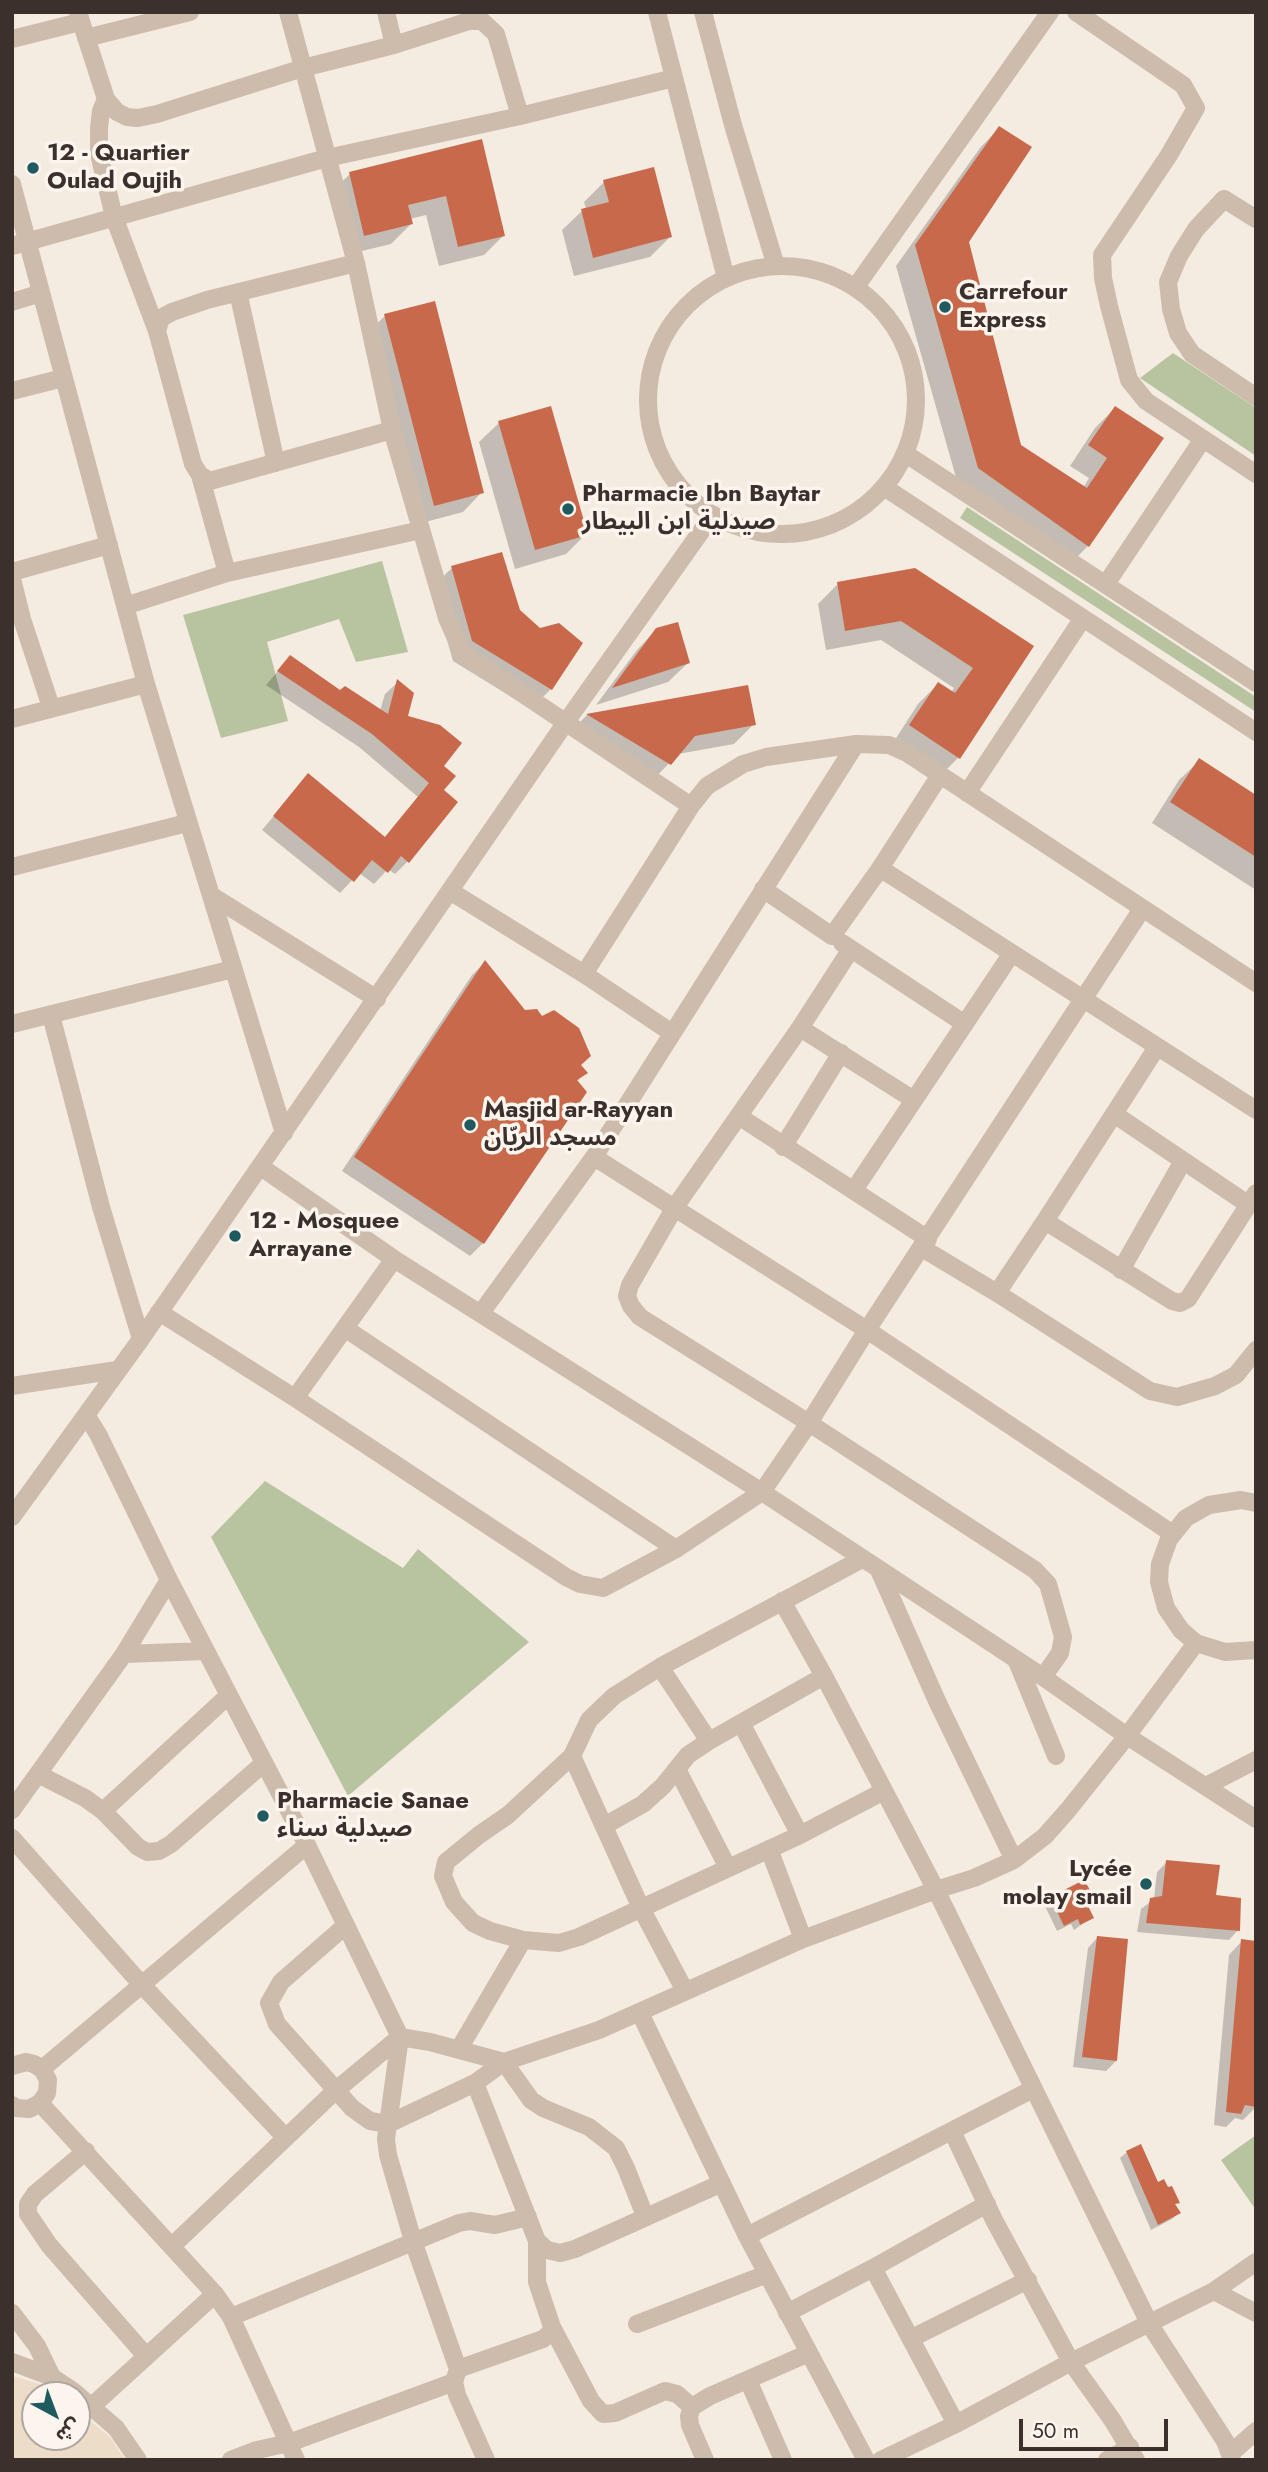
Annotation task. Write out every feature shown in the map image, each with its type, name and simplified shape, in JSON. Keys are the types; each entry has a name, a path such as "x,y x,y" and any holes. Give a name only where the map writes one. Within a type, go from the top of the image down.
{"street":[{"path":"288,12 356,263 392,430 447,618 463,654 691,806"},
{"path":"386,12 394,45"},
{"path":"657,12 726,278"},
{"path":"703,12 733,125 776,266"},
{"path":"857,285 1050,12"},
{"path":"1076,12 1183,85 1196,108 1102,256 1109,306 1129,380 1146,401 1256,474"},
{"path":"12,39 81,24 182,13"},
{"path":"81,24 106,99 117,112 138,118 303,68 394,45 469,21 487,19 496,34 520,116"},
{"path":"20,244 327,158 520,116 674,78"},
{"path":"106,99 101,111 99,154 114,217 157,331 193,464 200,475 227,572"},
{"path":"12,184 20,244 41,293 146,684 284,1133"},
{"path":"1256,219 1224,199 1196,229 1179,256 1168,282 1171,309 1178,333 1192,354 1256,397"},
{"path":"157,331 161,318 165,315 238,292 356,263"},
{"path":"776,266 819,271 857,285 886,314 906,348 916,386 914,426 906,454 884,487 849,517 816,530 780,535 745,530 712,516 680,488 657,452 648,410 652,367 669,328 698,296 726,278 757,268 776,266"},
{"path":"238,292 276,463"},
{"path":"12,302 41,293"},
{"path":"12,391 63,378"},
{"path":"200,475 209,481 392,430"},
{"path":"1106,584 1203,439"},
{"path":"906,454 1256,683"},
{"path":"884,487 1256,732"},
{"path":"12,1517 141,1339 566,722 712,516"},
{"path":"125,606 227,572 421,530"},
{"path":"12,572 109,545"},
{"path":"12,579 17,620 51,707"},
{"path":"967,793 1083,618"},
{"path":"12,719 146,684"},
{"path":"481,1312 594,1157 856,744"},
{"path":"584,974 691,806 707,786 743,764 766,757 856,744 889,745 907,753 1256,984"},
{"path":"832,936 879,870 940,775"},
{"path":"12,867 187,823"},
{"path":"879,870 1256,1110"},
{"path":"763,889 965,1024"},
{"path":"450,891 584,974 672,1033"},
{"path":"212,896 377,999"},
{"path":"159,1312 295,1398 566,1577 580,1584 603,1588 676,1549 762,1492 1142,909"},
{"path":"851,948 740,1117 675,1206 627,1296 640,1317 1015,1555 1048,1584 1063,1637 1060,1653 1043,1677"},
{"path":"854,1190 1012,953"},
{"path":"12,1024 233,969"},
{"path":"51,1016 101,1207 141,1339"},
{"path":"800,1028 914,1100"},
{"path":"997,1293 1157,1047"},
{"path":"783,1147 841,1053"},
{"path":"1045,1221 1172,1301 1184,1302 1252,1199 1183,1161 1114,1114"},
{"path":"740,1117 854,1190 925,1244 997,1293 1150,1391 1177,1397 1208,1388 1236,1375 1254,1356"},
{"path":"594,1157 867,1330 1173,1534"},
{"path":"1121,1270 1183,1161"},
{"path":"261,1167 394,1259 762,1492 1256,1819"},
{"path":"295,1398 394,1259"},
{"path":"346,1329 676,1549"},
{"path":"12,1386 117,1370"},
{"path":"86,1415 307,1845 400,2037 388,2124 388,2155 456,2376 462,2409 486,2460"},
{"path":"1256,1503 1241,1500 1209,1505 1186,1518 1169,1539 1160,1564 1159,1583 1166,1608 1181,1630 1196,1643 1224,1652 1256,1650"},
{"path":"862,1559 660,1667 603,1705 589,1720 572,1756 508,1815 454,1855 443,1868 445,1886 453,1902 473,1923 490,1931 523,1940 559,1943 579,1937 800,1835 884,1791"},
{"path":"879,1570 937,1701 1014,1860"},
{"path":"12,1810 124,1654 169,1580"},
{"path":"782,1601 936,1890 1150,2325 1225,2441 1231,2457 1256,2431"},
{"path":"345,1926 281,1982 269,2003 277,2024 335,2091 361,2116 370,2121 388,2124 475,2083 504,2062 565,2043 640,2013 803,1940 974,1878 1014,1860 1045,1836 1068,1810 1128,1736 1196,1643"},
{"path":"124,1654 206,1651"},
{"path":"1016,1659 1056,1756"},
{"path":"660,1667 709,1741"},
{"path":"604,1826 643,1804 688,1755 824,1676"},
{"path":"103,1811 229,1695"},
{"path":"741,1723 800,1835"},
{"path":"572,1756 641,1908 685,1991"},
{"path":"1206,1786 1256,1760"},
{"path":"38,1774 85,1798 103,1811 138,1847 147,1852 159,1852 264,1763"},
{"path":"677,1769 728,1868"},
{"path":"12,1838 142,1985 285,2137"},
{"path":"42,2069 307,1845"},
{"path":"769,1849 803,1940"},
{"path":"459,2049 523,1940"},
{"path":"640,2013 766,2274 866,2460"},
{"path":"400,2037 459,2049 504,2062 531,2100 543,2108 589,2127 616,2148 645,2216"},
{"path":"172,2246 335,2091 400,2037"},
{"path":"12,2066 26,2062 34,2064 42,2069 48,2080 47,2093 40,2103 29,2109 12,2105"},
{"path":"475,2083 537,2241 537,2281 552,2327 591,2401 603,2414 615,2413 665,2391 677,2394 692,2407"},
{"path":"747,2236 1033,2089"},
{"path":"40,2103 215,2294 231,2318 292,2452"},
{"path":"952,2131 987,2204 1071,2362 1133,2453 1107,2460"},
{"path":"86,2151 35,2194 28,2204 28,2214 48,2245 146,2356"},
{"path":"537,2241 547,2250 560,2253 575,2249 722,2183"},
{"path":"787,2313 987,2204"},
{"path":"231,2318 459,2223 470,2221 495,2225 528,2217"},
{"path":"881,2460 956,2424 1071,2362 1150,2325 1214,2291 1256,2262"},
{"path":"873,2268 956,2424"},
{"path":"637,2324 766,2274"},
{"path":"912,2338 1028,2280"},
{"path":"1214,2291 1256,2313"},
{"path":"92,2406 215,2294"},
{"path":"12,2313 37,2346 51,2377"},
{"path":"230,2460 257,2450 292,2452 543,2339 552,2327"},
{"path":"705,2460 690,2425 692,2407 700,2400 809,2353"},
{"path":"12,2362 51,2377 92,2406 116,2428 138,2460"},
{"path":"748,2380 783,2460"}],"green space":[{"path":"1173,353 1256,408 1256,456 1140,378"},
{"path":"967,507 1256,697 1256,712 960,518"},
{"path":"382,561 408,652 356,662 339,619 267,642 288,721 221,738 183,615"},
{"path":"265,1481 403,1568 418,1549 529,1642 348,1796 211,1537"},
{"path":"1256,2135 1256,2210 1221,2160"}],"shaded area":[{"path":"12,2376 29,2381 21,2381 21,2451 91,2451 91,2421 110,2437 125,2460 12,2460"}],"building":[{"path":"999,126 1032,147 969,242 1021,445 1087,488 1107,458 1088,445 1115,406 1164,438 1089,547 978,468 915,245"},
{"path":"482,139 505,236 458,247 446,196 408,205 413,224 364,236 349,172"},
{"path":"654,167 672,237 593,258 581,209 609,202 603,180"},
{"path":"435,301 484,493 434,506 384,314"},
{"path":"551,406 588,535 535,550 498,421"},
{"path":"502,552 520,610 540,628 559,623 583,643 552,690 472,641 451,566"},
{"path":"915,568 1034,646 960,759 909,725 938,682 955,693 973,668 901,621 845,631 837,582"},
{"path":"678,622 690,663 612,688 656,628"},
{"path":"290,655 340,690 345,686 388,714 397,679 414,693 408,716 440,725 462,743 444,766 456,776 444,790 458,802 409,863 401,856 388,873 372,860 354,882 273,816 308,773 385,837 429,783 372,734 277,671"},
{"path":"748,685 756,725 695,736 671,765 586,714"},
{"path":"1199,758 1256,795 1256,857 1170,802"},
{"name":"Masjid ar-Rayyan مسجد الريّان","path":"485,960 525,1010 537,1009 542,1016 554,1010 579,1028 591,1056 581,1065 588,1073 577,1080 587,1092 484,1244 354,1157"},
{"path":"1166,1860 1220,1865 1216,1895 1241,1898 1240,1931 1146,1923 1150,1898 1162,1896"},
{"path":"1084,1880 1096,1900 1087,1904 1094,1918 1080,1925 1078,1919 1064,1926 1050,1897"},
{"path":"1097,1936 1128,1939 1117,2061 1082,2057"},
{"path":"1241,1939 1256,1941 1256,2107 1245,2105 1241,2114 1226,2112"},
{"path":"1141,2144 1158,2182 1164,2179 1168,2187 1172,2186 1180,2203 1175,2204 1181,2213 1158,2225 1126,2151"}],"place":[{"name":"12 - Quartier Oulad Oujih","path":"33,168"},
{"name":"Carrefour Express","path":"945,307"},
{"name":"Pharmacie Ibn Baytar صيدلية ابن البيطار","path":"568,509"},
{"name":"Masjid ar-Rayyan مسجد الريّان","path":"470,1125"},
{"name":"12 - Mosquee Arrayane","path":"235,1236"},
{"name":"Pharmacie Sanae صيدلية سناء","path":"263,1816"},
{"name":"Lycée molay smail","path":"1146,1884"}]}
